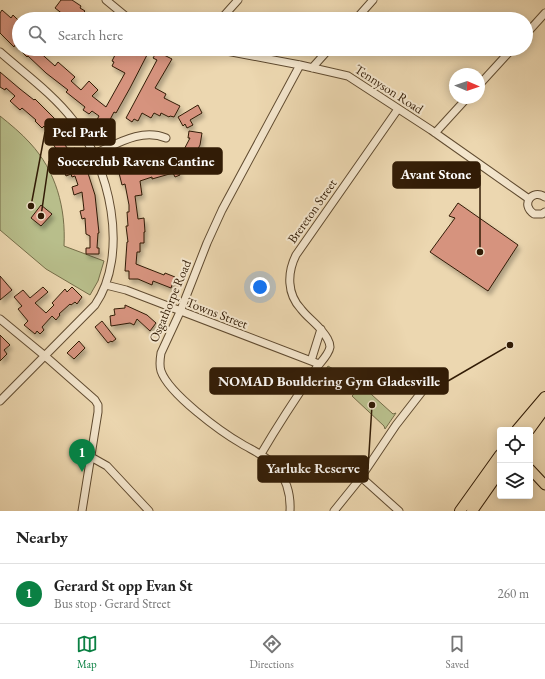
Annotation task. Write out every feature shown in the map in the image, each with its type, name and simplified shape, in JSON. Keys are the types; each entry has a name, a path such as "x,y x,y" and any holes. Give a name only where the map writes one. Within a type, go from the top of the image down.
{"highway":[{"path":"520,427 545,397"},
{"path":"531,427 545,408"},
{"path":"460,511 497,459"},
{"path":"472,511 497,475"}],"main road":[{"path":"533,472 545,485"}],"street":[{"path":"106,0 121,12"},
{"path":"227,12 238,0"},
{"path":"362,12 373,0"},
{"path":"533,26 545,13"},
{"path":"0,52 62,107 82,133 94,154 107,190 112,231 112,254 106,285 95,305 0,400"},
{"name":"Tennyson Road","path":"253,56 348,76 435,133 529,199"},
{"path":"312,68 323,56"},
{"path":"485,78 506,56"},
{"name":"Osgathorpe Road","path":"290,511 289,496 285,480 272,463 261,454 242,444 214,425 186,402 163,376 160,363 161,353 180,312 206,243 222,210 300,65"},
{"path":"435,133 462,104"},
{"name":"Brereton Street","path":"261,454 330,348 329,340 293,298 290,282 293,261 398,109"},
{"path":"94,154 138,135 155,134 166,138"},
{"path":"545,196 538,194 534,195 529,199 527,204 530,212 538,215 545,212"},
{"name":"Towns Street","path":"106,285 126,290 180,312 319,364"},
{"path":"0,318 95,400 98,405 82,511"},
{"path":"311,361 320,330"},
{"path":"334,511 361,477 396,425 431,380"},
{"path":"91,457 107,466 149,511"},
{"path":"361,477 399,511"}],"green space":[{"path":"0,116 30,143 47,166 53,178 61,204 64,246 104,261 98,281 90,295 46,269 0,230"},
{"path":"328,366 361,385 393,414 396,413 385,429 384,426 352,396 356,392 323,374"}],"building":[{"path":"61,0 72,0 81,6 80,8 85,11 60,12 55,8"},
{"path":"2,10 11,18 12,16 12,45 0,33 0,13"},
{"path":"28,56 44,56 55,66 58,62 75,77 71,81 81,90 89,81 98,90 92,96 106,107 125,73 112,66 114,62 112,61 114,56 146,56 116,113 114,112 103,133 93,127 99,116 92,111 89,114 83,110 85,107 66,92 68,90 46,73"},
{"path":"154,56 166,56 172,59 155,88 166,94 164,98 180,106 174,117 169,117 161,113 160,116 154,113 151,118 142,113 138,121 134,119 132,122 126,118 157,60 153,58"},
{"path":"0,72 34,100 35,99 54,118 63,130 58,134 69,151 75,148 84,168 86,167 95,195 99,233 97,248 99,248 99,254 86,254 86,248 90,248 90,236 86,234 85,218 82,219 80,211 84,210 82,192 74,195 72,187 78,185 75,176 72,177 71,174 66,176 61,163 57,158 61,156 53,144 56,142 44,126 42,128 35,121 36,120 22,108 20,110 10,101 15,96 6,88 5,90 0,87"},
{"path":"198,105 202,113 190,120 193,125 187,128 185,124 183,126 178,117"},
{"path":"189,131 202,133 200,145 188,167 178,161 190,138 188,138"},
{"path":"125,154 126,160 124,161 127,173 154,167 153,162 158,160 159,162 174,157 180,175 175,177 173,173 140,181 142,195 135,196 138,219 144,218 145,232 144,243 140,243 140,252 137,252 136,264 164,275 165,273 175,277 171,288 153,281 152,285 138,279 129,279 129,271 125,271 128,242 126,226 128,226 127,212 129,212 129,205 125,184 122,185 118,169 114,170 112,162 116,161 115,157"},
{"path":"458,203 518,245 488,291 430,252 455,218 449,216"},
{"path":"41,205 52,214 41,226 31,218"},
{"path":"0,276 12,290 0,300"},
{"path":"43,287 48,292 35,303 46,313 54,305 52,303 65,289 67,292 72,287 82,297 77,304 75,302 71,305 70,304 59,314 60,315 56,320 52,316 42,327 44,330 40,334 37,331 35,334 24,325 28,321 18,309 22,306 14,297 23,290 30,298"},
{"path":"125,305 147,315 156,323 150,331 137,319 134,325 130,323 111,326 110,316 115,315 114,309 125,308"},
{"path":"102,321 116,339 112,342 111,341 108,343 95,327"},
{"path":"0,335 10,345 4,350 7,354 0,361"},
{"path":"79,341 85,348 74,359 67,353"}],"place":[{"name":"Peel Park","path":"31,206"},
{"name":"Soccerclub Ravens Cantine","path":"41,216"},
{"name":"Avant Stone","path":"480,252"},
{"name":"NOMAD Bouldering Gym Gladesville","path":"510,345"},
{"name":"Yarluke Reserve","path":"372,405"},
{"name":"Gerard St opp Evan St","path":"82,472"}]}
